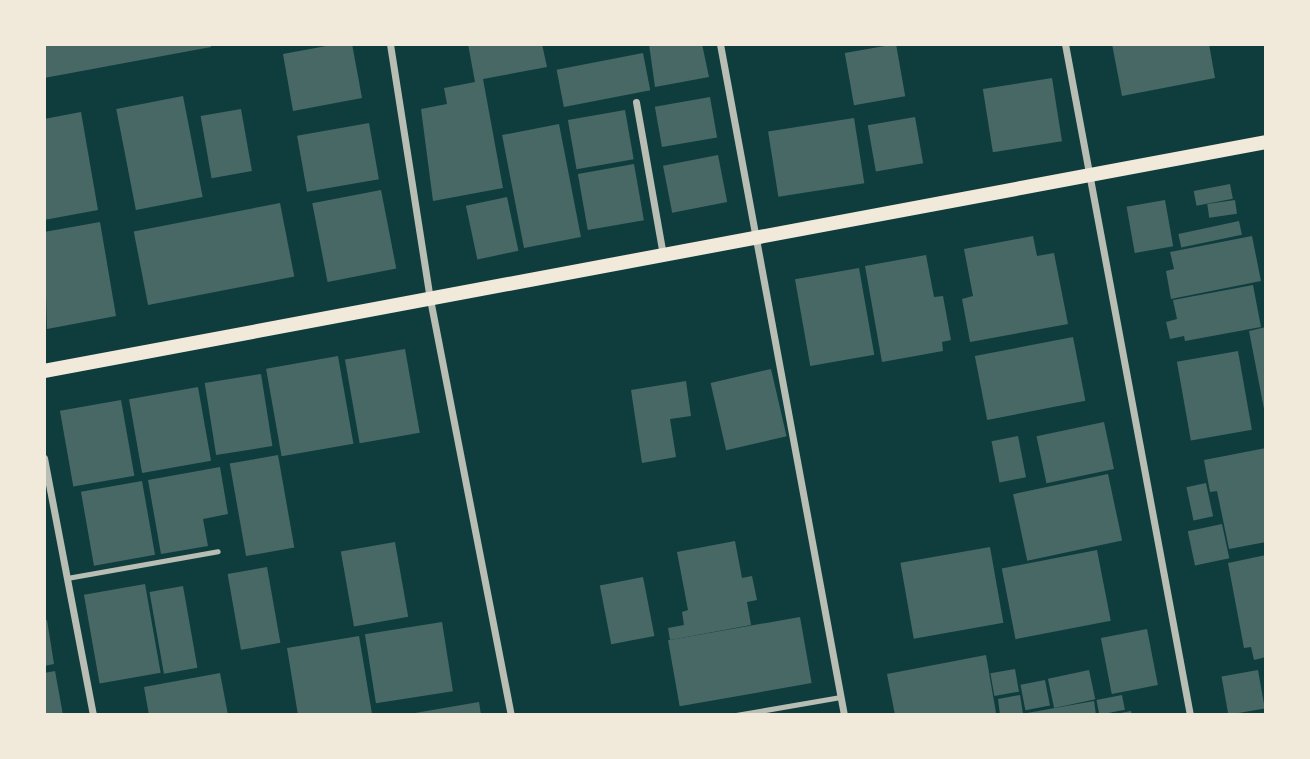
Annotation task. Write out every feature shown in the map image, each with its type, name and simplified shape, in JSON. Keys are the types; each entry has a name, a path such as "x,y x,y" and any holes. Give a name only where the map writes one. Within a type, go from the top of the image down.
{"main road":[{"path":"44,371 1266,142"}],"street":[{"path":"390,44 430,299 511,715"},
{"path":"720,44 844,715"},
{"path":"1065,44 1190,715"},
{"path":"636,102 663,255"},
{"path":"44,458 93,715"}],"lane":[{"path":"67,578 218,551"},
{"path":"736,715 840,697"}],"building":[{"path":"44,44 211,44 211,47 44,78"},
{"path":"337,44 352,44 362,98 293,111 283,54"},
{"path":"468,44 542,44 547,67 483,79 503,188 433,201 421,109 447,104 444,88 475,82"},
{"path":"649,44 702,44 709,77 655,87"},
{"path":"896,44 905,96 854,105 845,53"},
{"path":"1112,44 1209,44 1215,78 1122,96"},
{"path":"643,53 650,90 564,107 557,70"},
{"path":"1052,78 1062,141 993,152 983,89"},
{"path":"183,96 203,197 136,210 116,109"},
{"path":"710,97 717,137 662,147 655,107"},
{"path":"241,109 252,171 212,178 201,116"},
{"path":"625,110 634,159 577,169 568,120"},
{"path":"81,112 98,210 44,220 44,119"},
{"path":"915,117 923,163 876,172 868,125"},
{"path":"854,118 864,183 778,197 768,132"},
{"path":"369,123 379,179 307,192 297,136"},
{"path":"559,124 581,237 524,248 502,135"},
{"path":"718,155 727,202 672,213 663,166"},
{"path":"634,164 644,220 588,230 578,174"},
{"path":"1230,184 1233,199 1197,206 1194,191"},
{"path":"381,190 396,269 328,282 312,203"},
{"path":"507,197 518,251 477,260 466,206"},
{"path":"1165,200 1173,246 1135,253 1127,207"},
{"path":"1235,200 1237,214 1209,218 1207,204"},
{"path":"280,203 294,277 148,305 134,231"},
{"path":"1239,221 1242,235 1181,248 1178,234"},
{"path":"100,222 116,316 47,329 44,232"},
{"path":"1033,236 1037,256 1054,253 1068,324 970,342 962,299 973,296 964,249"},
{"path":"1252,236 1261,281 1171,299 1166,271 1174,269 1170,252"},
{"path":"926,255 934,297 943,296 951,340 942,342 943,351 882,362 865,266"},
{"path":"859,268 874,355 810,366 795,279"},
{"path":"1253,285 1261,327 1185,341 1184,336 1170,339 1166,322 1177,319 1173,300"},
{"path":"1266,327 1266,414 1265,414 1249,331"},
{"path":"1073,337 1085,401 987,420 975,356"},
{"path":"405,349 420,433 360,443 345,360"},
{"path":"1238,351 1252,430 1191,441 1177,362"},
{"path":"338,356 353,444 282,456 266,369"},
{"path":"771,369 787,436 726,450 711,383"},
{"path":"261,374 272,446 216,455 205,383"},
{"path":"686,381 691,416 670,419 676,457 642,463 631,390"},
{"path":"198,387 211,461 142,473 129,399"},
{"path":"121,400 134,476 73,487 60,411"},
{"path":"1104,422 1114,469 1046,483 1037,436"},
{"path":"1018,436 1026,477 1000,482 991,441"},
{"path":"1266,448 1266,542 1229,549 1217,491 1210,492 1204,460"},
{"path":"278,455 294,548 246,556 230,464"},
{"path":"220,467 228,514 203,519 208,546 161,554 148,480"},
{"path":"1108,474 1122,541 1027,561 1013,494"},
{"path":"142,481 155,555 94,566 81,492"},
{"path":"1206,483 1213,516 1194,520 1186,487"},
{"path":"1222,524 1229,558 1195,566 1188,531"},
{"path":"735,541 742,578 752,576 757,600 747,602 751,625 670,640 668,628 684,625 682,612 688,610 677,552"},
{"path":"395,542 408,617 354,626 341,552"},
{"path":"990,547 1003,623 914,639 900,563"},
{"path":"1097,550 1111,621 1016,639 1002,569"},
{"path":"1266,555 1266,657 1254,660 1251,647 1244,648 1228,563"},
{"path":"267,567 280,643 241,650 228,574"},
{"path":"643,577 654,636 611,644 600,585"},
{"path":"145,584 161,673 100,683 84,595"},
{"path":"183,586 197,668 164,674 150,592"},
{"path":"800,617 812,683 680,706 668,640"},
{"path":"47,620 54,664 44,666 44,621"},
{"path":"442,622 453,691 376,703 365,634"},
{"path":"1147,629 1158,685 1112,694 1101,638"},
{"path":"359,636 372,714 298,715 287,648"},
{"path":"986,655 996,713 895,715 887,674"},
{"path":"1015,669 1019,692 994,696 990,673"},
{"path":"1089,670 1095,699 1054,708 1048,679"},
{"path":"1258,670 1265,708 1228,715 1222,676"},
{"path":"55,671 63,715 44,715 44,673"},
{"path":"220,673 228,715 149,715 144,687"},
{"path":"1045,680 1050,706 1025,710 1020,685"},
{"path":"1020,695 1023,714 1000,715 998,699"},
{"path":"1122,695 1125,710 1099,715 1096,700"},
{"path":"1094,701 1096,715 1027,715 1027,713"},
{"path":"479,702 481,715 409,714"},
{"path":"1131,711 1132,715 1115,715 1115,714"}]}
